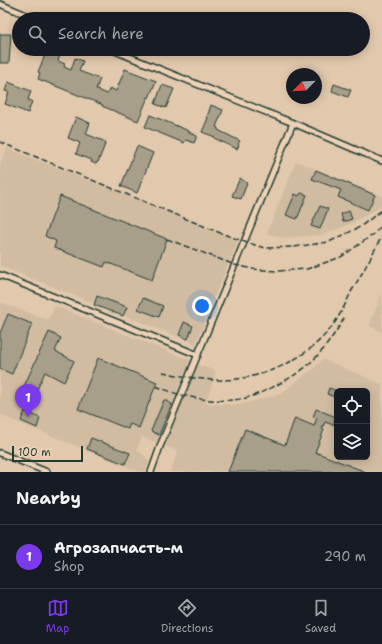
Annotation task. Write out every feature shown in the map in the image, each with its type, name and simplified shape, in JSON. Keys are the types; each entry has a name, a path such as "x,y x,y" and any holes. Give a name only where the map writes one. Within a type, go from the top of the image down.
{"street":[{"path":"0,4 19,12"},
{"path":"127,56 293,123 382,161"},
{"path":"151,472 293,123"},
{"path":"0,276 198,355"},
{"path":"0,453 47,472"}],"shaded area":[{"path":"7,148 114,190 227,236 238,242 204,320 205,321 196,344 0,266 0,163"},
{"path":"296,161 382,196 382,202 377,209 348,225 322,235 284,238 268,234 267,233"},
{"path":"382,293 382,332 369,326"},
{"path":"0,302 48,320 55,306 190,360 192,363 216,371 206,403 238,405 280,394 314,368 323,359 382,384 382,472 170,472 178,451 142,437 137,449 149,461 145,472 140,472 0,415 2,408 0,407"}],"building":[{"path":"0,34 11,34 9,63 0,63"},
{"path":"45,56 60,56 58,61 65,64 64,67 71,70 75,58 83,61 79,71 100,79 96,89 107,94 110,88 116,91 125,69 156,81 138,121 38,79 40,73 38,72"},
{"path":"8,82 31,91 28,100 32,101 28,113 5,104 9,92 5,91"},
{"path":"334,84 351,90 348,97 332,91"},
{"path":"162,85 174,89 166,108 155,104"},
{"path":"211,105 223,110 216,127 218,130 240,141 237,149 202,132 208,118"},
{"path":"150,115 189,131 197,136 194,143 186,140 184,143 145,127"},
{"path":"76,117 90,123 86,134 106,142 96,164 91,162 92,160 76,154 80,143 68,138"},
{"path":"137,146 153,153 137,193 121,186"},
{"path":"316,170 375,195 368,210 338,197 341,190 312,179"},
{"path":"240,178 247,183 241,199 232,196"},
{"path":"301,193 307,195 297,219 286,215 295,194 299,196"},
{"path":"60,196 167,239 152,280 106,262 104,267 54,248 56,241 45,236"},
{"path":"320,206 328,209 320,229 311,226"},
{"path":"349,211 352,219 343,222 341,214"},
{"path":"97,296 127,307 123,316 94,305"},
{"path":"143,298 163,306 159,317 138,309"},
{"path":"8,314 32,324 12,374 0,369 0,333"},
{"path":"184,322 193,326 188,339 179,335"},
{"path":"49,332 61,338 55,351 74,361 64,382 45,372 31,403 19,397"},
{"path":"98,358 157,382 139,428 130,424 128,429 78,409"},
{"path":"329,388 334,390 334,397 327,394"},
{"path":"164,400 172,404 159,435 151,431"},
{"path":"316,409 334,416 333,425 325,422 322,429 324,430 315,452 366,472 228,472 245,429 285,445 295,418 314,426 317,418 313,417"},
{"path":"25,411 40,418 37,428 21,421"},
{"path":"91,438 130,453 125,464 87,449"}],"railway":[{"path":"0,142 218,232 265,248 294,247 329,242 360,227 382,210"},
{"path":"167,239 235,265 253,269 277,271 307,269 341,257 374,234 382,225"},
{"path":"163,372 201,379 231,380 267,372 299,356 314,346 337,319 382,236"},
{"path":"156,386 178,394 200,399 234,400 246,398 269,389 299,372 325,347 345,317"}],"place":[{"name":"Агрозапчасть-м","path":"28,417"}]}
